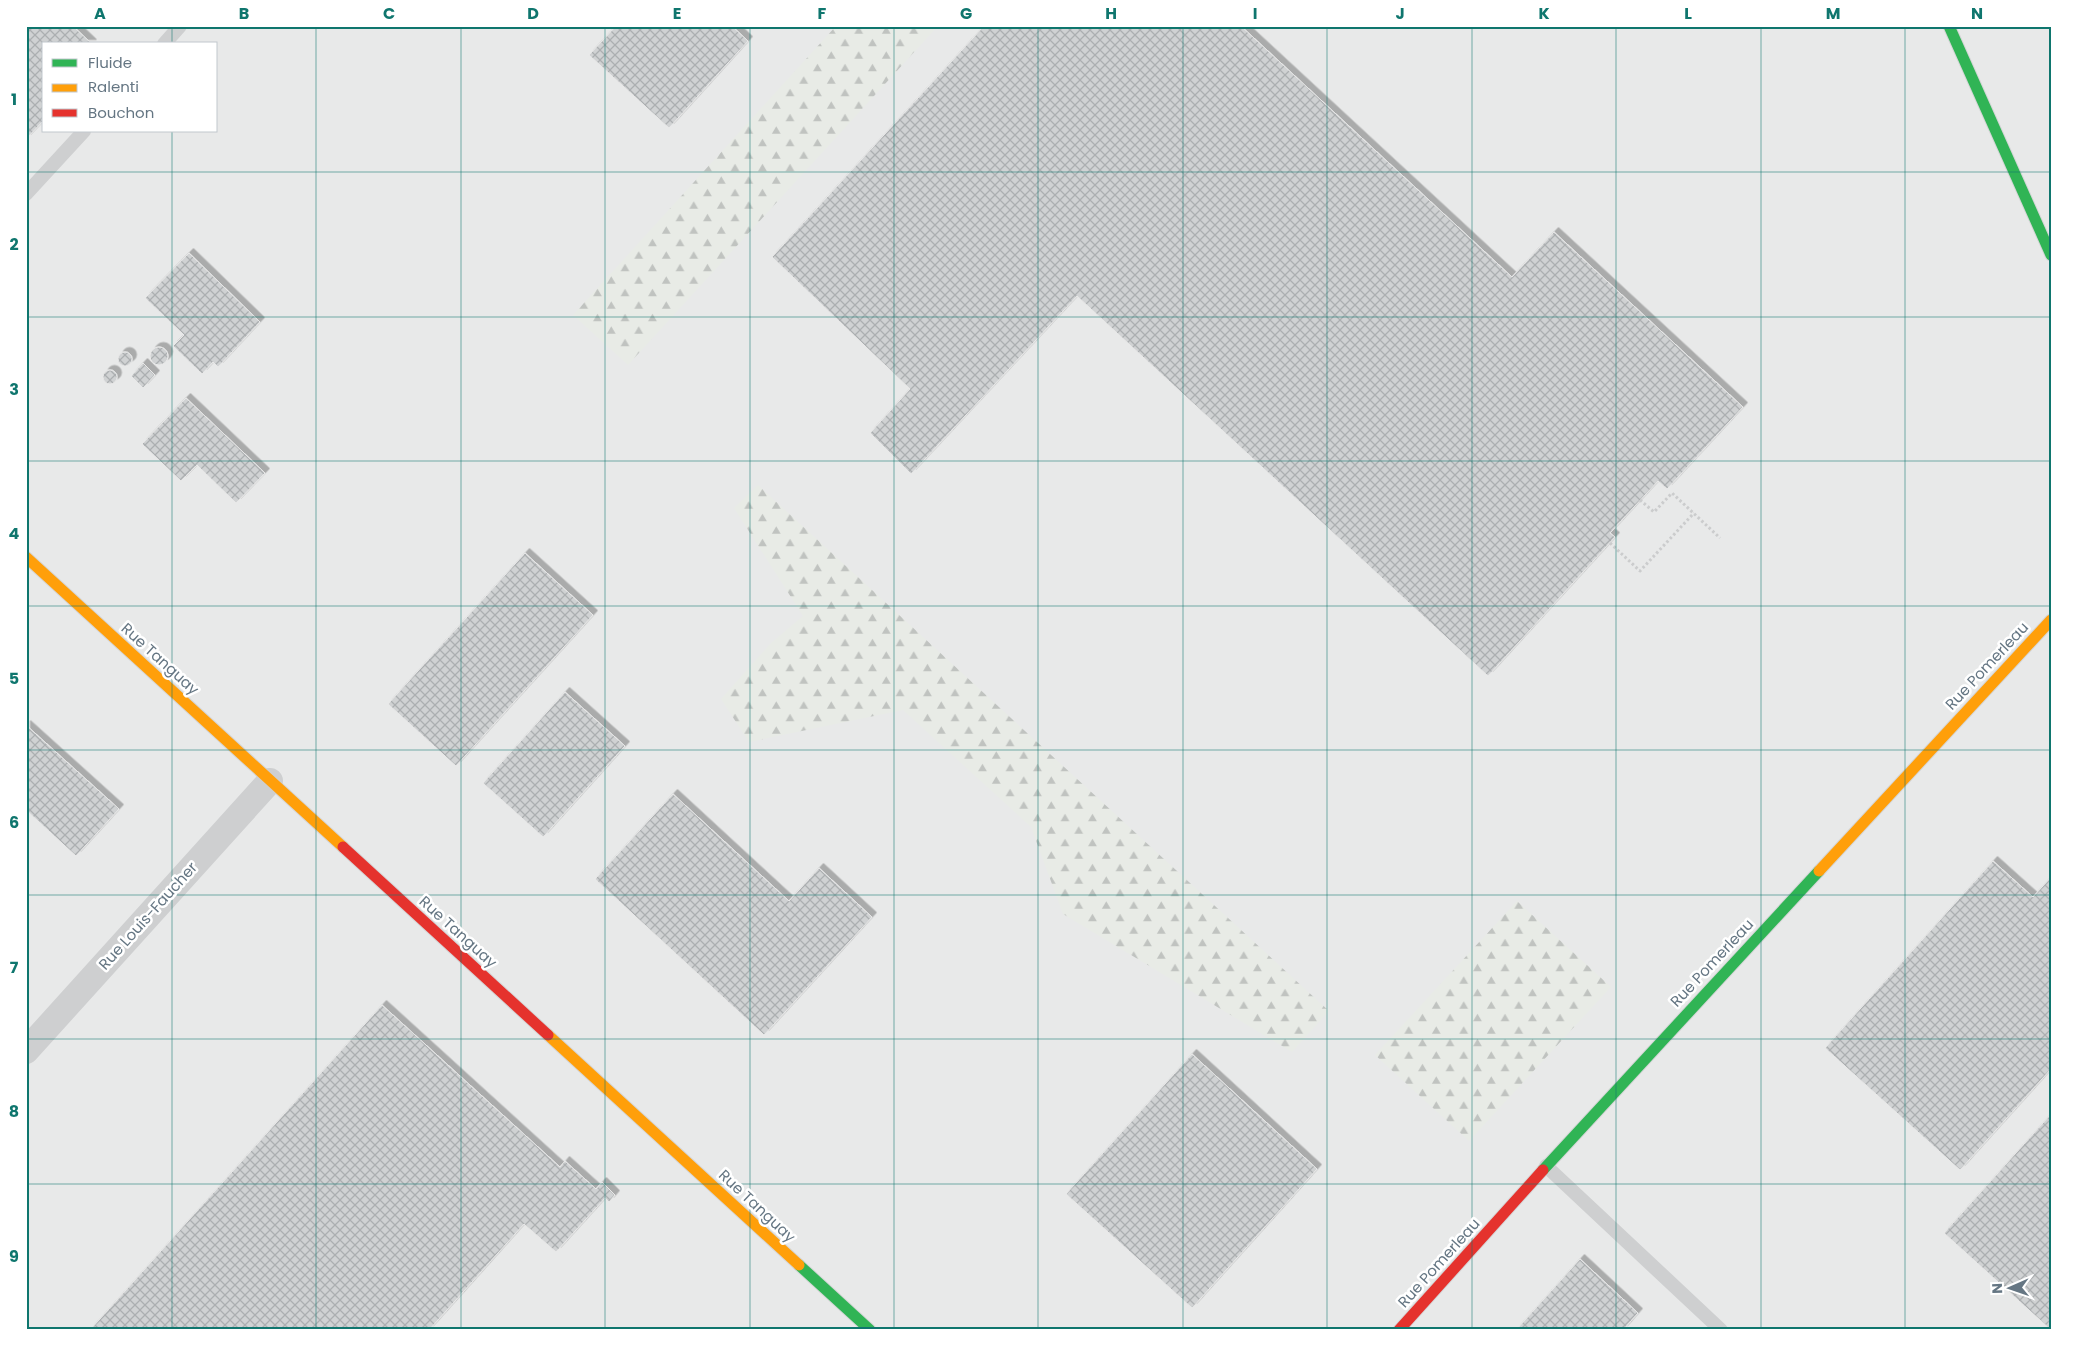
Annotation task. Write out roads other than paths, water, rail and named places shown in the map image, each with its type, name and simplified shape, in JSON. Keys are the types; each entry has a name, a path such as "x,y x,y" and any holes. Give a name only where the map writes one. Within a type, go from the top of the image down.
{"street":[{"path":"1949,26 2051,255"},
{"name":"Rue Tanguay","path":"26,557 870,1330"},
{"name":"Rue Pomerleau","path":"1399,1330 1546,1166 2051,620"},
{"name":"Rue Louis-Faucher","path":"26,1051 270,781"}],"lane":[{"path":"166,42 180,26"},
{"path":"26,194 83,132"},
{"path":"1546,1166 1721,1330"}]}
